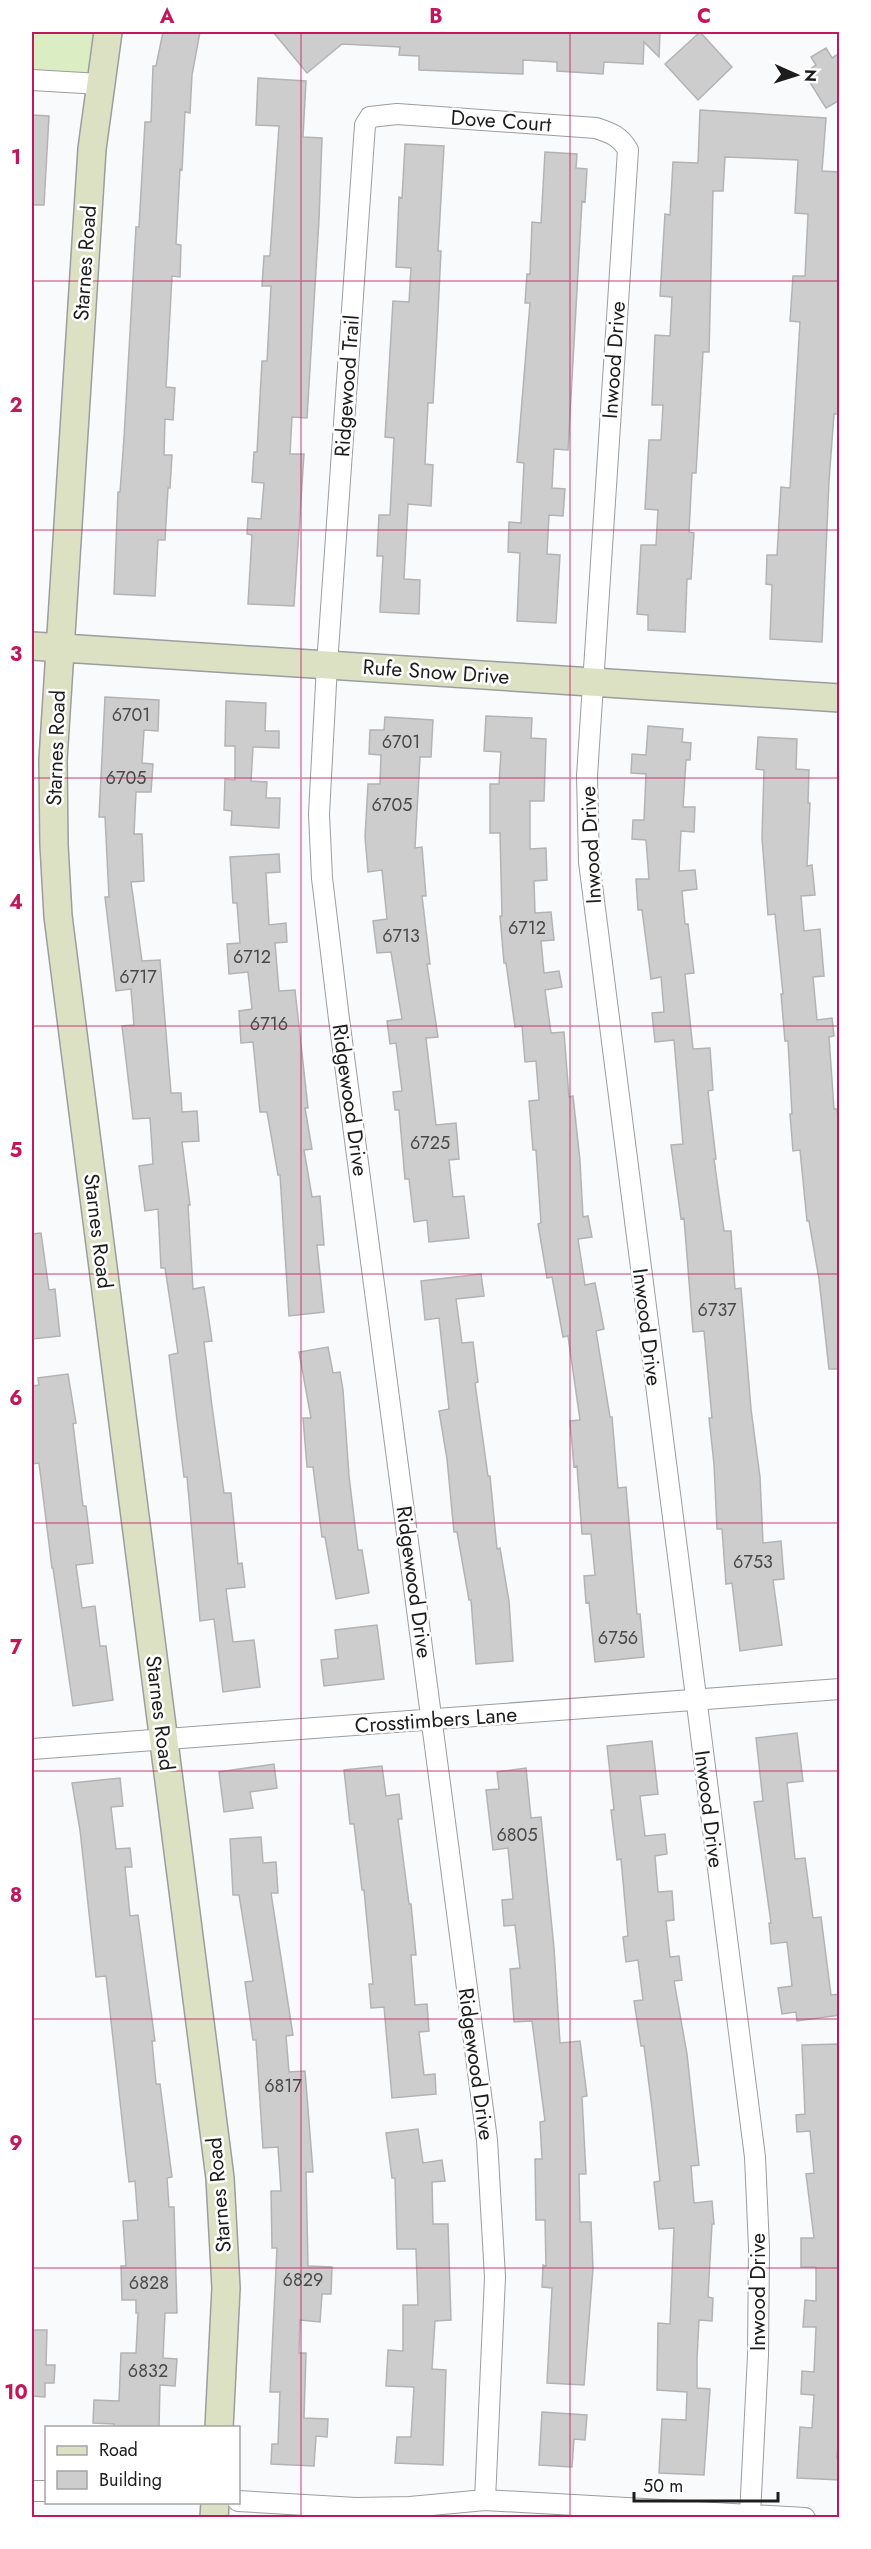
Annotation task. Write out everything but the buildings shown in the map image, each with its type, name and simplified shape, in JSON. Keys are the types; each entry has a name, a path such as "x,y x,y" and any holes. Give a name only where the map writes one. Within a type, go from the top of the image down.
{"main road":[{"name":"Starnes Road","path":"108,32 92,149 53,760 54,845 58,916 220,2178 226,2288 219,2426"},
{"name":"Rufe Snow Drive","path":"32,646 840,698"}],"street":[{"path":"32,80 100,84"},
{"name":"Dove Court","path":"378,115 397,114 596,128 622,140"},
{"name":"Ridgewood Trail","path":"327,665 365,125 370,117 378,115"},
{"name":"Inwood Drive","path":"622,140 628,150 587,776 589,862 754,2157 759,2248 758,2355 750,2514"},
{"name":"Ridgewood Drive","path":"327,665 320,814 322,878 487,2140 493,2208 495,2277 485,2500"},
{"name":"Crosstimbers Lane","path":"32,1749 840,1689"},
{"path":"240,2501 356,2508 410,2507 485,2500 805,2517"}],"green space":[{"path":"32,32 95,32 88,75 32,71"}]}
